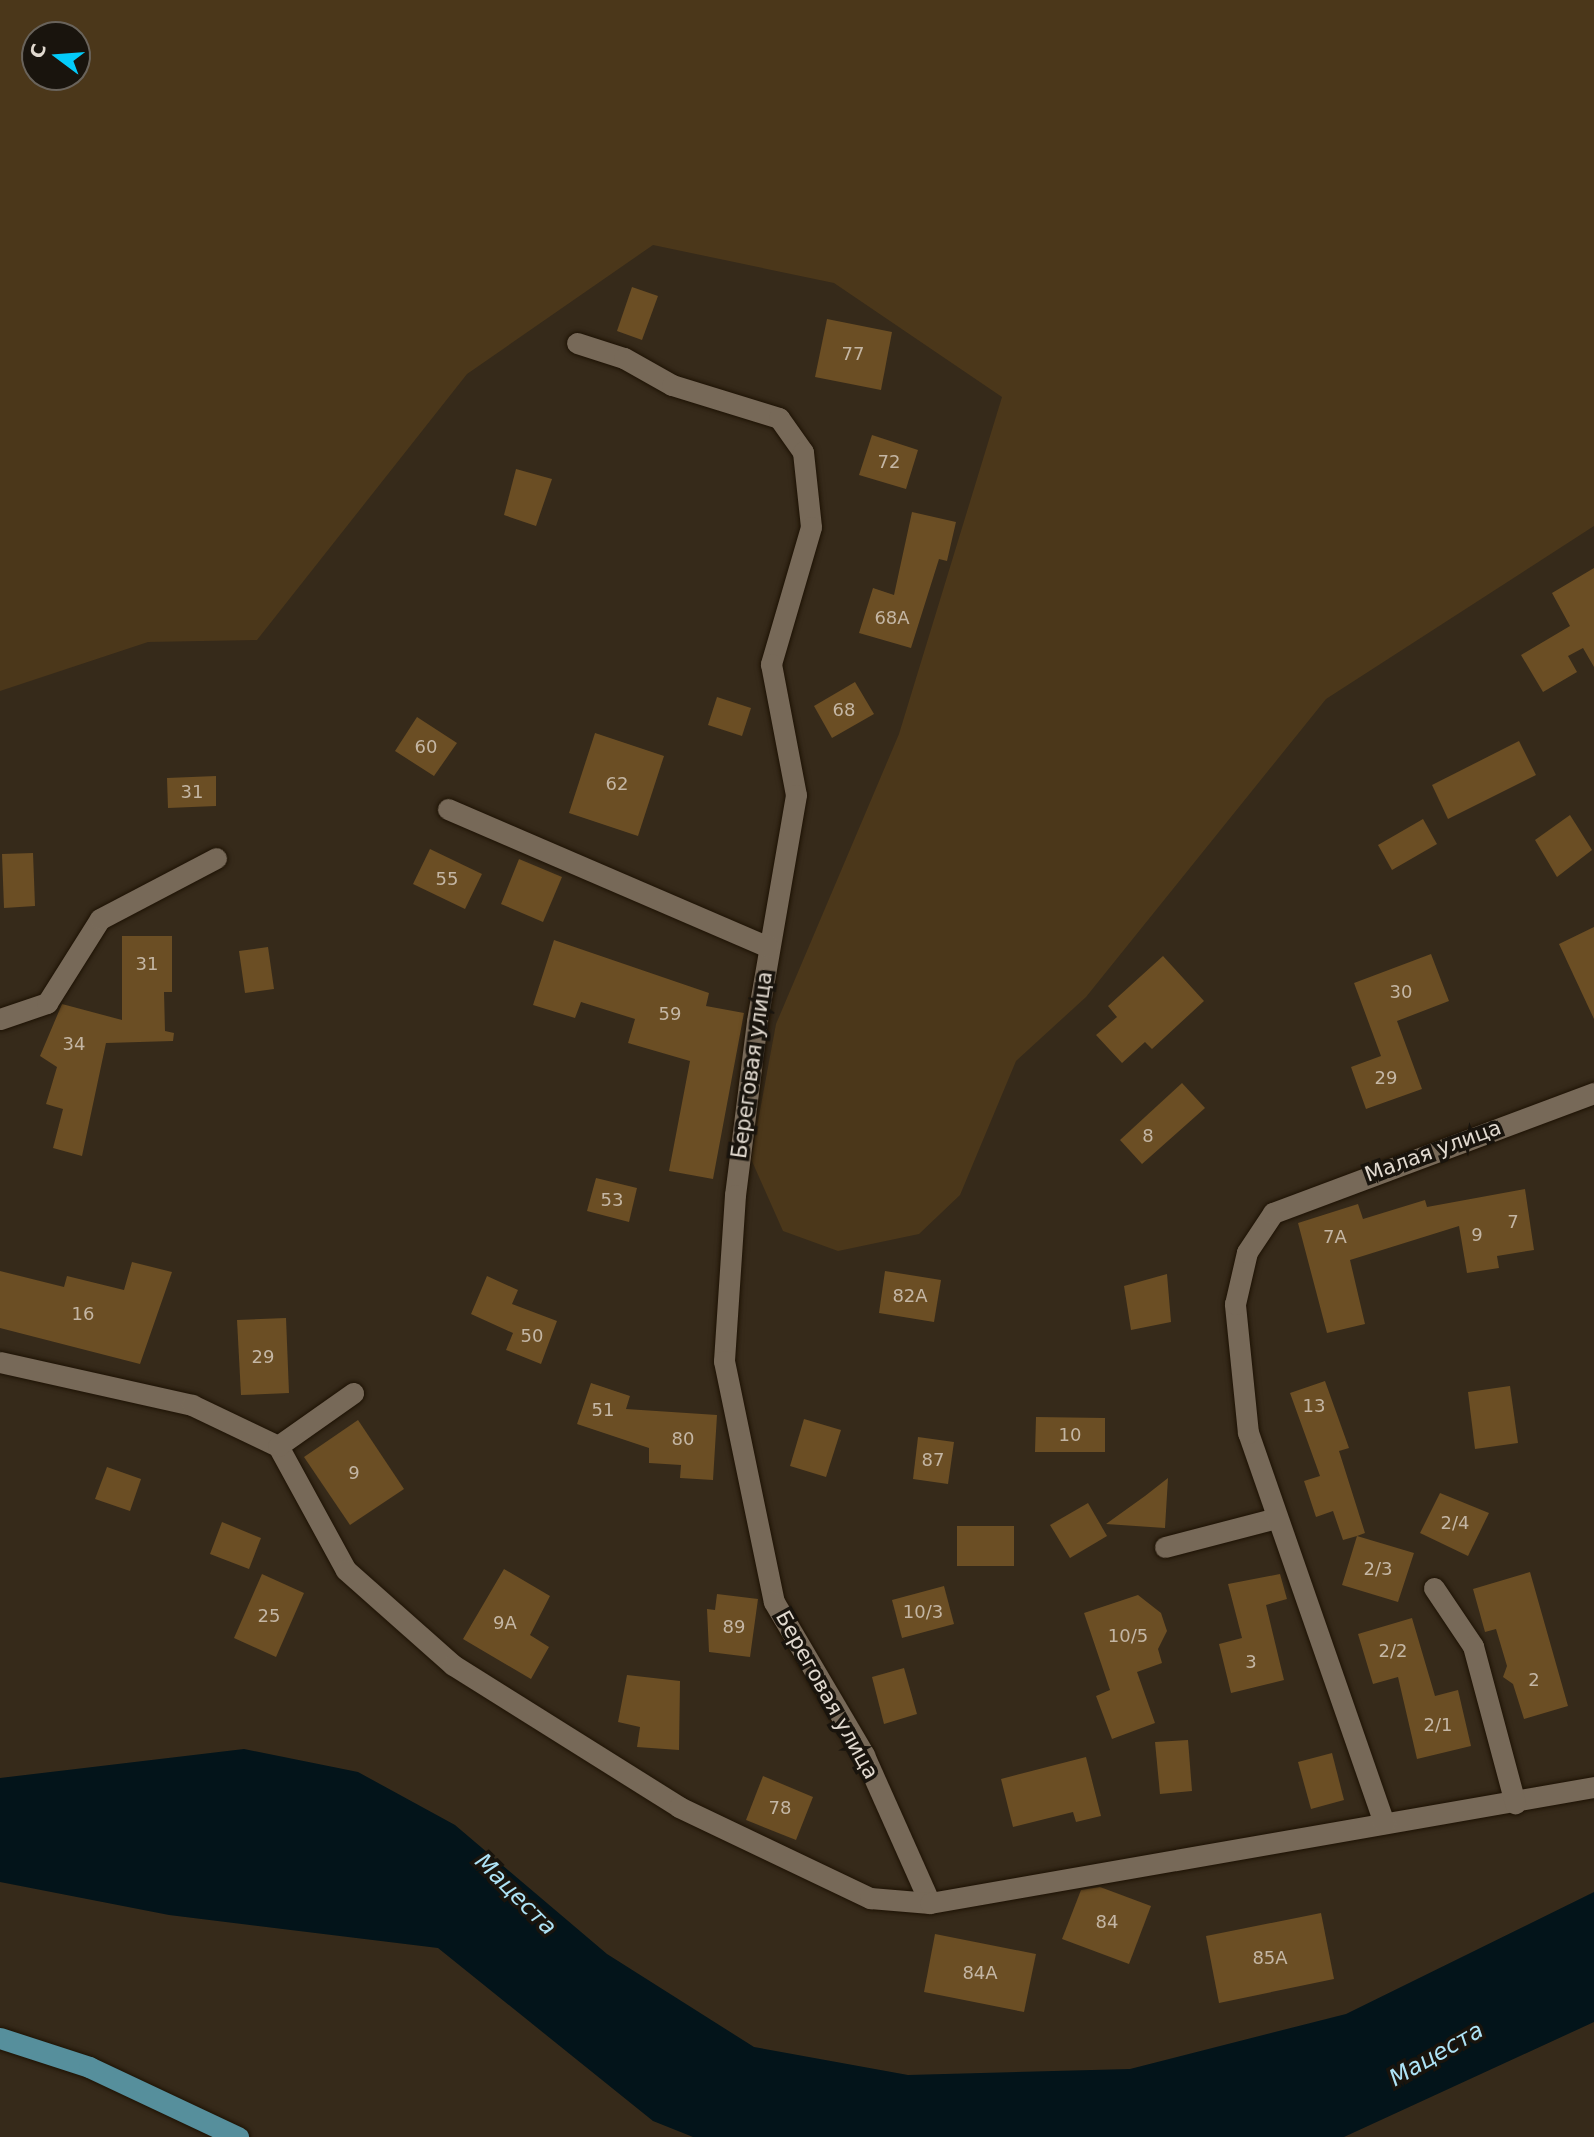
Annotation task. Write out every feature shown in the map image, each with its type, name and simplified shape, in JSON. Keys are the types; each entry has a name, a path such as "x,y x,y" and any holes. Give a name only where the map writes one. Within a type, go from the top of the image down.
{"main road":[{"path":"0,2038 89,2067 238,2137"}],"street":[{"name":"Береговая улица","path":"577,343 624,358 671,385 779,418 803,452 811,527 771,664 796,795 768,947 735,1195 724,1361 774,1602 864,1755 930,1903"},
{"path":"447,809 768,947"},
{"path":"0,1019 47,1003 100,919 216,859"},
{"name":"Малая улица","path":"1276,1518 1248,1433 1235,1304 1247,1252 1273,1213 1594,1093"},
{"path":"0,1362 192,1405 278,1446 346,1570 453,1665 679,1807 816,1877 870,1898 930,1903 1384,1823 1515,1803 1594,1787"},
{"path":"278,1446 353,1393"},
{"path":"1165,1547 1276,1518 1384,1823"},
{"path":"1434,1588 1472,1646 1515,1803"}],"shaded area":[{"path":"0,0 1594,0 1594,526 1326,699 1086,997 1016,1061 960,1195 919,1234 838,1251 783,1231 751,1159 776,1024 899,734 1002,397 834,283 653,245 467,374 257,640 148,642 0,691"}],"water":[{"name":"Мацеста","path":"244,1749 358,1772 455,1825 607,1954 754,2047 908,2075 1130,2069 1346,2014 1594,1892 1594,2022 1344,2137 693,2137 653,2121 438,1948 169,1915 0,1882 0,1778"}],"building":[{"path":"632,287 658,296 642,340 617,331"},
{"path":"827,319 892,332 881,390 815,377"},
{"path":"872,435 918,450 906,489 859,475"},
{"path":"516,469 552,479 536,526 504,515"},
{"path":"912,512 956,522 947,561 939,559 911,648 859,633 873,588 894,595"},
{"path":"1594,568 1594,667 1583,648 1568,656 1577,672 1543,692 1521,655 1570,626 1552,593"},
{"path":"855,682 874,714 832,738 814,706"},
{"path":"717,697 751,708 742,736 708,725"},
{"path":"417,717 457,743 434,776 395,751"},
{"path":"595,733 664,756 638,836 569,813"},
{"path":"1519,741 1536,775 1448,819 1432,785"},
{"path":"216,776 216,806 168,808 167,778"},
{"path":"1570,815 1592,850 1557,877 1535,840"},
{"path":"1423,819 1437,844 1392,870 1378,845"},
{"path":"430,849 482,874 465,909 413,884"},
{"path":"33,853 35,906 4,908 2,854"},
{"path":"519,859 562,877 543,922 501,904"},
{"path":"1594,927 1594,1019 1559,944"},
{"path":"122,936 172,936 172,992 164,992 165,1031 174,1033 173,1041 106,1043 82,1156 53,1148 63,1109 46,1104 57,1067 40,1056 62,1004 122,1020"},
{"path":"554,940 709,993 706,1006 744,1013 713,1179 669,1171 690,1061 628,1043 635,1019 581,1002 575,1018 533,1005"},
{"path":"268,947 274,989 245,993 239,951"},
{"path":"1431,954 1449,1001 1397,1021 1422,1089 1366,1109 1351,1067 1381,1056 1354,983"},
{"path":"1163,956 1204,1001 1152,1049 1145,1042 1122,1063 1096,1035 1117,1017 1108,1006"},
{"path":"1182,1083 1205,1108 1142,1164 1120,1140"},
{"path":"596,1178 637,1188 629,1222 587,1211"},
{"path":"1525,1189 1534,1250 1497,1256 1499,1268 1467,1273 1459,1226 1350,1260 1365,1324 1327,1333 1298,1223 1358,1204 1363,1219 1425,1200 1427,1207"},
{"path":"132,1262 172,1272 140,1364 0,1328 0,1271 64,1287 67,1276 124,1290"},
{"path":"885,1271 941,1280 934,1322 879,1313"},
{"path":"1167,1274 1171,1322 1131,1330 1124,1286"},
{"path":"487,1276 518,1290 512,1304 557,1321 541,1364 506,1350 513,1333 471,1314"},
{"path":"286,1318 289,1393 241,1395 237,1320"},
{"path":"1325,1381 1349,1448 1339,1451 1365,1533 1343,1540 1333,1511 1316,1517 1304,1481 1320,1476 1290,1393"},
{"path":"591,1383 630,1396 626,1409 717,1415 713,1480 680,1478 681,1465 649,1463 649,1448 577,1424"},
{"path":"1510,1386 1518,1443 1475,1449 1468,1392"},
{"path":"1036,1417 1105,1418 1105,1452 1035,1452"},
{"path":"804,1419 841,1430 826,1477 790,1466"},
{"path":"358,1420 404,1489 350,1525 304,1457"},
{"path":"918,1437 954,1442 948,1484 913,1479"},
{"path":"107,1467 141,1479 130,1511 95,1499"},
{"path":"1168,1478 1165,1528 1106,1524 1145,1496"},
{"path":"1440,1493 1489,1513 1468,1556 1420,1533"},
{"path":"1088,1503 1107,1536 1070,1558 1050,1525"},
{"path":"222,1522 261,1538 249,1569 210,1554"},
{"path":"957,1526 1014,1526 1014,1566 957,1566"},
{"path":"1357,1536 1414,1553 1398,1602 1342,1585"},
{"path":"504,1569 550,1596 530,1635 549,1647 531,1679 463,1639"},
{"path":"1530,1572 1568,1706 1524,1719 1513,1684 1503,1677 1507,1666 1496,1629 1485,1632 1473,1589"},
{"path":"262,1574 304,1593 276,1657 234,1638"},
{"path":"1280,1574 1287,1599 1266,1605 1284,1680 1231,1693 1219,1644 1242,1638 1228,1584"},
{"path":"944,1586 954,1624 902,1638 892,1600"},
{"path":"717,1594 758,1599 750,1657 709,1652 707,1609 715,1610"},
{"path":"1138,1595 1161,1613 1167,1631 1158,1649 1162,1663 1137,1672 1155,1723 1112,1739 1096,1696 1110,1690 1084,1613"},
{"path":"1412,1618 1435,1696 1458,1690 1471,1746 1417,1759 1398,1677 1373,1684 1358,1634"},
{"path":"904,1668 917,1714 884,1724 872,1677"},
{"path":"627,1675 680,1681 679,1750 637,1747 640,1727 618,1722"},
{"path":"1188,1740 1192,1791 1160,1794 1155,1742"},
{"path":"1332,1753 1344,1800 1311,1809 1298,1762"},
{"path":"1086,1757 1101,1816 1076,1822 1073,1812 1013,1827 1001,1779"},
{"path":"763,1776 813,1797 796,1840 746,1820"},
{"path":"1100,1887 1151,1906 1129,1964 1062,1939 1081,1890"},
{"path":"1321,1913 1334,1979 1219,2003 1206,1936"},
{"path":"935,1934 1036,1954 1024,2012 924,1992"}]}
